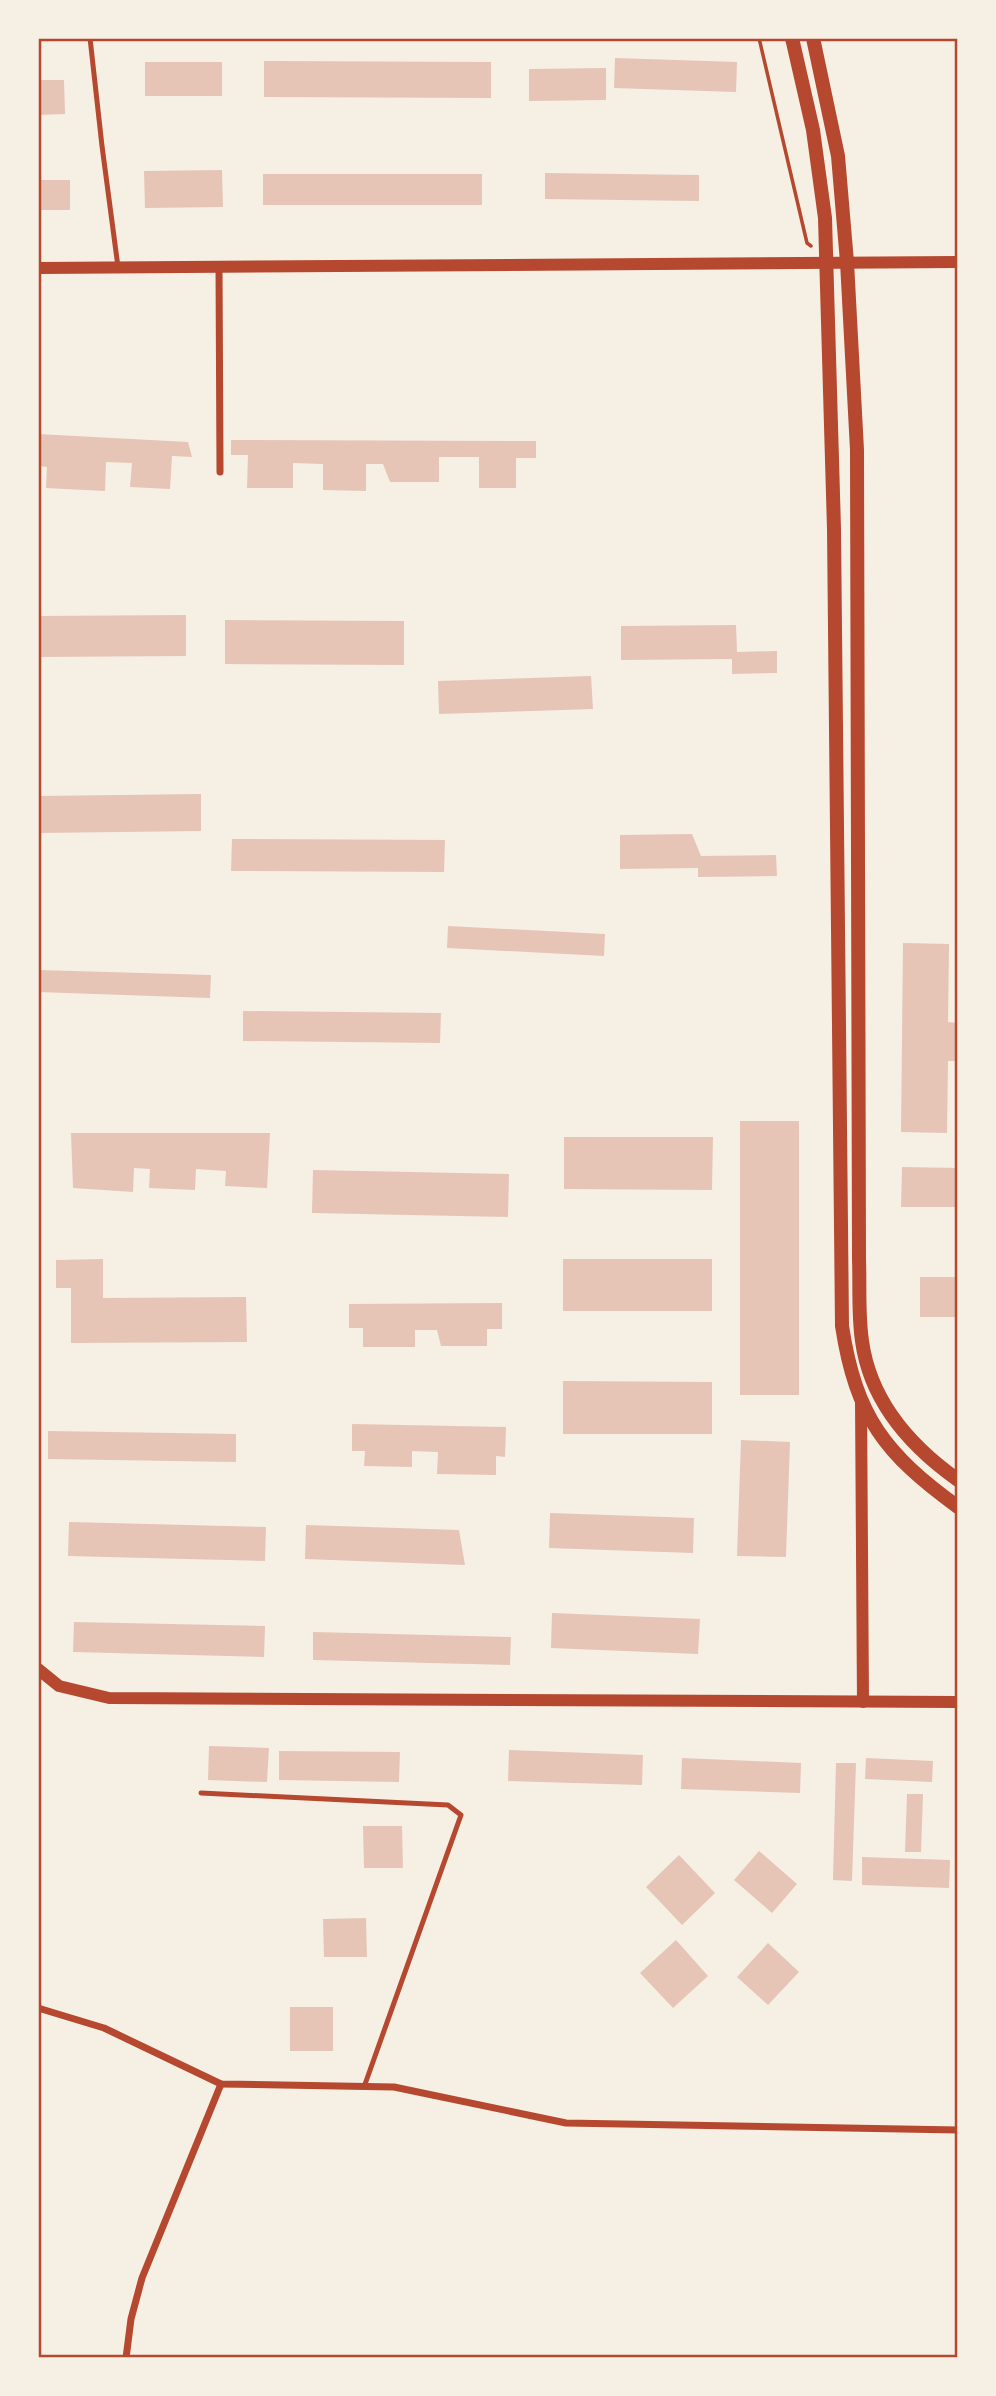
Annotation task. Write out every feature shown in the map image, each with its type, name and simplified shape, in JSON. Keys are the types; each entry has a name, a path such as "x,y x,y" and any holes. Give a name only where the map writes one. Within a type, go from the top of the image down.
{"main road":[{"path":"792,38 813,131 825,218 827,262 833,516 842,1326 849,1367 880,1437 908,1468 957,1507"},
{"path":"813,38 838,156 847,262 857,450 859,1259 862,1340 869,1374 903,1433 957,1480"}],"street":[{"path":"38,268 957,262"},
{"path":"219,266 220,472"},
{"path":"861,1399 863,1702"},
{"path":"38,1669 59,1686 109,1698 957,1702"},
{"path":"38,2008 104,2028 221,2084 394,2087 566,2123 957,2130"},
{"path":"126,2357 131,2319 142,2278 221,2084"}],"lane":[{"path":"90,38 118,267"},
{"path":"201,1793 448,1805 461,1815 364,2087"}],"path":[{"path":"759,38 807,243 827,262"}],"building":[{"path":"615,58 737,62 736,92 614,88"},
{"path":"264,61 491,62 491,98 264,97"},
{"path":"145,62 222,62 222,96 145,96"},
{"path":"606,68 606,100 529,101 529,69"},
{"path":"38,80 64,80 65,114 38,115"},
{"path":"222,170 223,207 145,208 144,171"},
{"path":"545,173 699,175 699,201 545,199"},
{"path":"263,174 482,174 482,205 263,205"},
{"path":"38,180 70,180 70,210 38,210"},
{"path":"38,434 188,442 192,457 172,456 170,489 130,487 132,463 106,462 105,491 46,488 47,467 38,466"},
{"path":"231,440 536,441 536,458 516,458 516,488 479,488 479,457 439,457 439,482 390,482 383,464 366,464 366,491 323,490 323,464 293,463 293,488 247,488 248,455 231,455"},
{"path":"186,615 186,656 38,657 38,616"},
{"path":"225,620 404,621 404,665 225,664"},
{"path":"736,625 737,652 777,651 777,673 732,674 732,659 621,660 621,626"},
{"path":"591,676 593,709 439,714 438,681"},
{"path":"201,794 201,831 38,833 38,796"},
{"path":"692,834 701,856 776,855 777,876 698,877 698,868 620,869 620,835"},
{"path":"232,839 445,840 444,872 231,871"},
{"path":"448,926 605,934 604,956 447,948"},
{"path":"903,943 949,944 948,1022 958,1023 958,1061 948,1061 947,1133 901,1132"},
{"path":"38,970 211,975 210,998 38,992"},
{"path":"243,1011 441,1013 440,1043 243,1041"},
{"path":"740,1121 799,1121 799,1395 740,1395"},
{"path":"71,1133 270,1133 267,1188 225,1186 226,1171 196,1169 195,1190 149,1188 150,1169 134,1168 133,1192 73,1188"},
{"path":"564,1137 713,1137 712,1190 564,1189"},
{"path":"902,1167 958,1168 958,1207 901,1207"},
{"path":"313,1170 509,1174 508,1217 312,1213"},
{"path":"103,1259 103,1298 246,1297 247,1342 71,1343 71,1288 56,1288 56,1260"},
{"path":"563,1259 712,1259 712,1311 563,1311"},
{"path":"920,1277 958,1277 958,1317 920,1317"},
{"path":"502,1303 502,1329 487,1329 487,1346 441,1346 437,1330 415,1330 415,1347 363,1347 363,1328 349,1328 349,1304"},
{"path":"563,1381 712,1382 712,1434 563,1434"},
{"path":"352,1424 506,1427 505,1457 496,1456 496,1475 437,1474 438,1452 412,1451 412,1467 364,1466 365,1451 352,1451"},
{"path":"48,1431 236,1434 236,1462 48,1459"},
{"path":"741,1440 790,1442 786,1557 737,1556"},
{"path":"550,1513 694,1518 693,1553 549,1548"},
{"path":"69,1522 266,1527 265,1561 68,1556"},
{"path":"306,1525 459,1530 465,1565 305,1559"},
{"path":"552,1613 700,1619 698,1654 551,1648"},
{"path":"74,1622 265,1626 264,1657 73,1652"},
{"path":"313,1632 511,1637 510,1665 313,1660"},
{"path":"209,1746 269,1748 267,1782 208,1780"},
{"path":"509,1750 643,1755 642,1785 508,1781"},
{"path":"279,1751 400,1752 399,1782 279,1780"},
{"path":"682,1758 801,1763 800,1793 681,1789"},
{"path":"866,1758 933,1761 932,1782 865,1779"},
{"path":"836,1763 856,1763 852,1881 833,1880"},
{"path":"907,1794 923,1794 921,1852 905,1852"},
{"path":"363,1826 402,1826 403,1868 364,1868"},
{"path":"759,1851 797,1884 772,1913 734,1880"},
{"path":"679,1855 715,1893 682,1925 646,1887"},
{"path":"862,1857 950,1860 949,1888 862,1885"},
{"path":"366,1918 367,1957 324,1957 323,1919"},
{"path":"676,1940 708,1976 673,2008 640,1973"},
{"path":"768,1943 799,1972 768,2005 737,1977"},
{"path":"290,2007 333,2007 333,2051 290,2051"}]}
